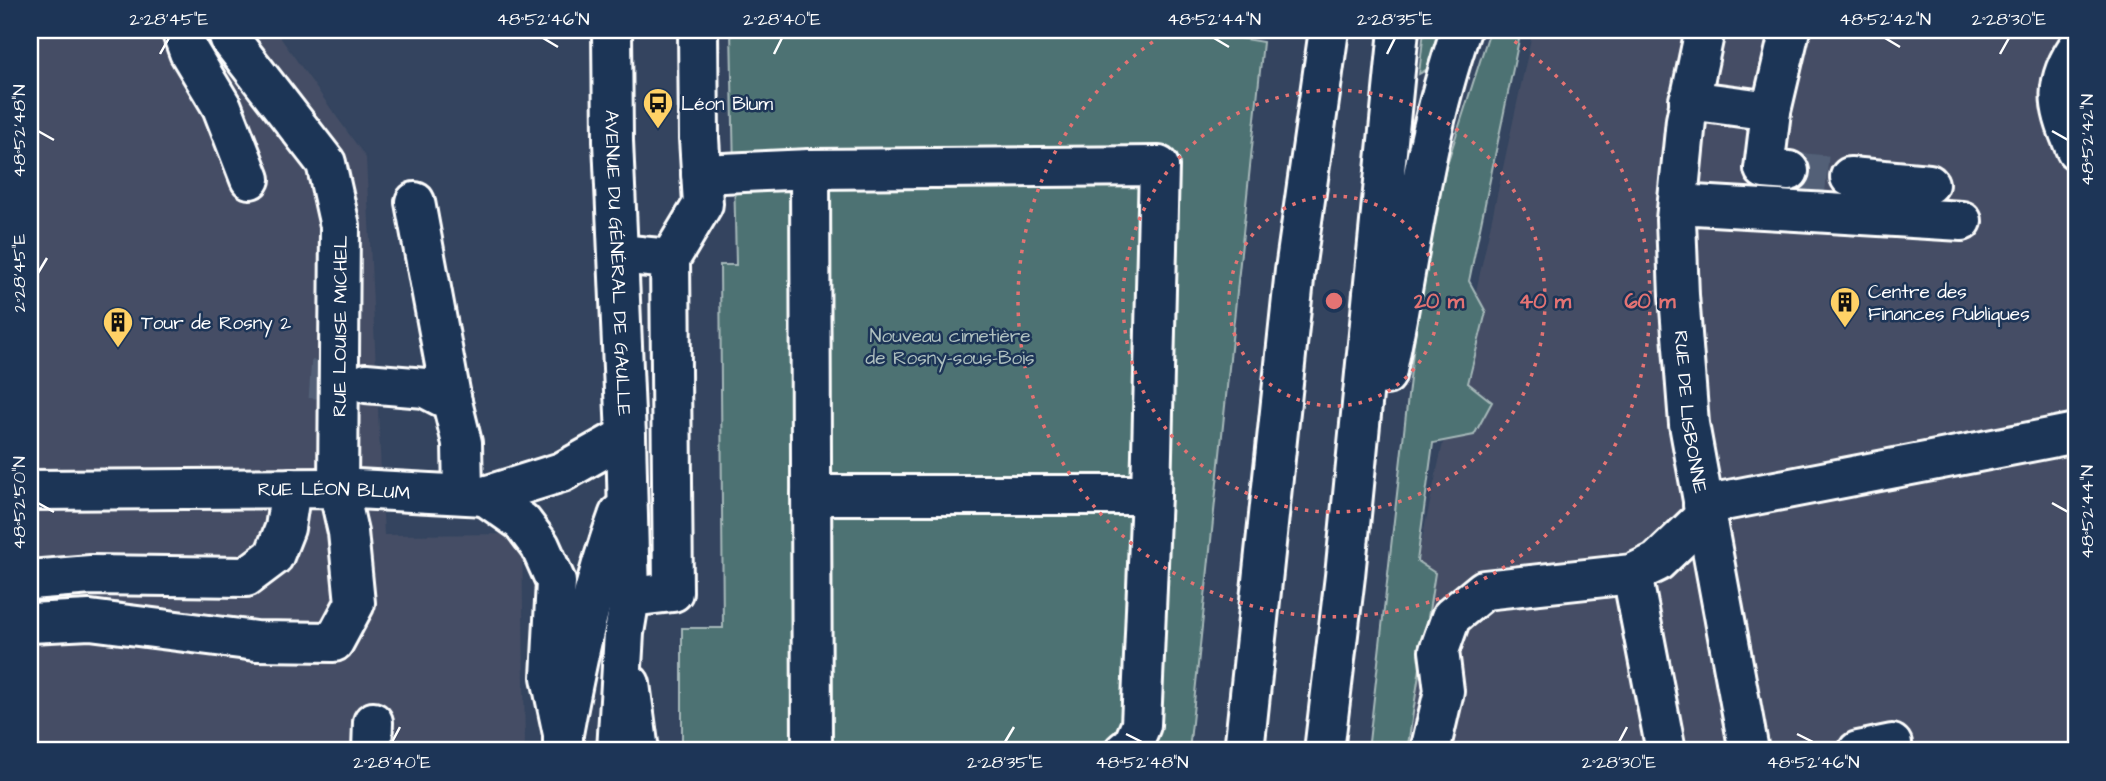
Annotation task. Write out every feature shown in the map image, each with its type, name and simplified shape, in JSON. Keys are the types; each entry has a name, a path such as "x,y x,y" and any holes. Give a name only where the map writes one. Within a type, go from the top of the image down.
{"main road":[{"path":"181,30 189,52 222,107 250,179"},
{"name":"RUE LOUISE MICHEL","path":"90,620 256,641 334,642 355,603 348,532 338,488 340,226 326,163 230,39 227,30"},
{"name":"AVENUE DU GÉNÉRAL DE GAULLE","path":"612,30 630,597 624,634 617,751"},
{"path":"630,597 673,592 670,259 703,204 698,30"},
{"path":"1244,751 1295,270 1329,30"},
{"path":"1324,751 1345,576 1399,30"},
{"path":"1345,576 1407,276 1424,162 1461,30"},
{"name":"RUE DE LISBONNE","path":"1706,30 1689,100 1678,204 1679,295 1689,424 1749,751"},
{"path":"1789,171 1764,169 1772,111 1790,30"},
{"path":"2076,50 2059,90 2060,112 2076,150"},
{"path":"1689,100 1772,111"},
{"path":"700,156 810,169 1159,166 1151,495 1141,725 1133,744 1124,751"},
{"path":"810,169 812,751"},
{"path":"1850,177 1929,184"},
{"path":"415,202 452,402 474,495 522,522 540,546 556,582 551,677 563,743"},
{"path":"1678,204 1962,221"},
{"path":"618,254 670,259"},
{"path":"366,383 425,388 452,402"},
{"path":"1430,751 1444,691 1439,651 1451,617 1484,590 1632,574 1657,562 1704,511 2076,433"},
{"name":"RUE LÉON BLUM","path":"30,489 338,488 474,495 562,472 626,436"},
{"path":"30,580 91,575 246,577 274,556 285,528 291,488"},
{"name":"AVENUE DU GÉNÉRAL DE GAULLE","path":"563,743 583,632 603,556 626,495"},
{"path":"811,495 1151,495"},
{"path":"1632,574 1667,751"},
{"path":"30,610 40,609 90,620"},
{"path":"30,622 90,620"},
{"path":"624,634 639,751"}],"shaded area":[{"path":"30,30 275,30 366,158 384,535 522,534 525,751 30,751"},
{"path":"1533,30 2076,30 2076,751 1393,751 1417,562"}],"green space":[{"name":"Nouveau cimetière de Rosny-sous-Bois","path":"731,30 1191,30 1263,42 1189,751 682,751 682,628 723,628 720,265 736,265"},
{"path":"1424,30 1444,30 1430,68 1419,74"},
{"path":"1490,30 1521,30 1469,281 1486,312 1468,383 1492,402 1474,435 1433,443 1417,561 1435,573 1407,751 1368,751 1420,290 1446,167"}],"tunnel":[{"path":"1789,171 1850,177"},
{"path":"310,379 366,383"}],"place":[{"name":"Léon Blum","path":"658,130"},
{"name":"Centre des Finances Publiques","path":"1845,329"},
{"name":"Tour de Rosny 2","path":"118,349"}]}
